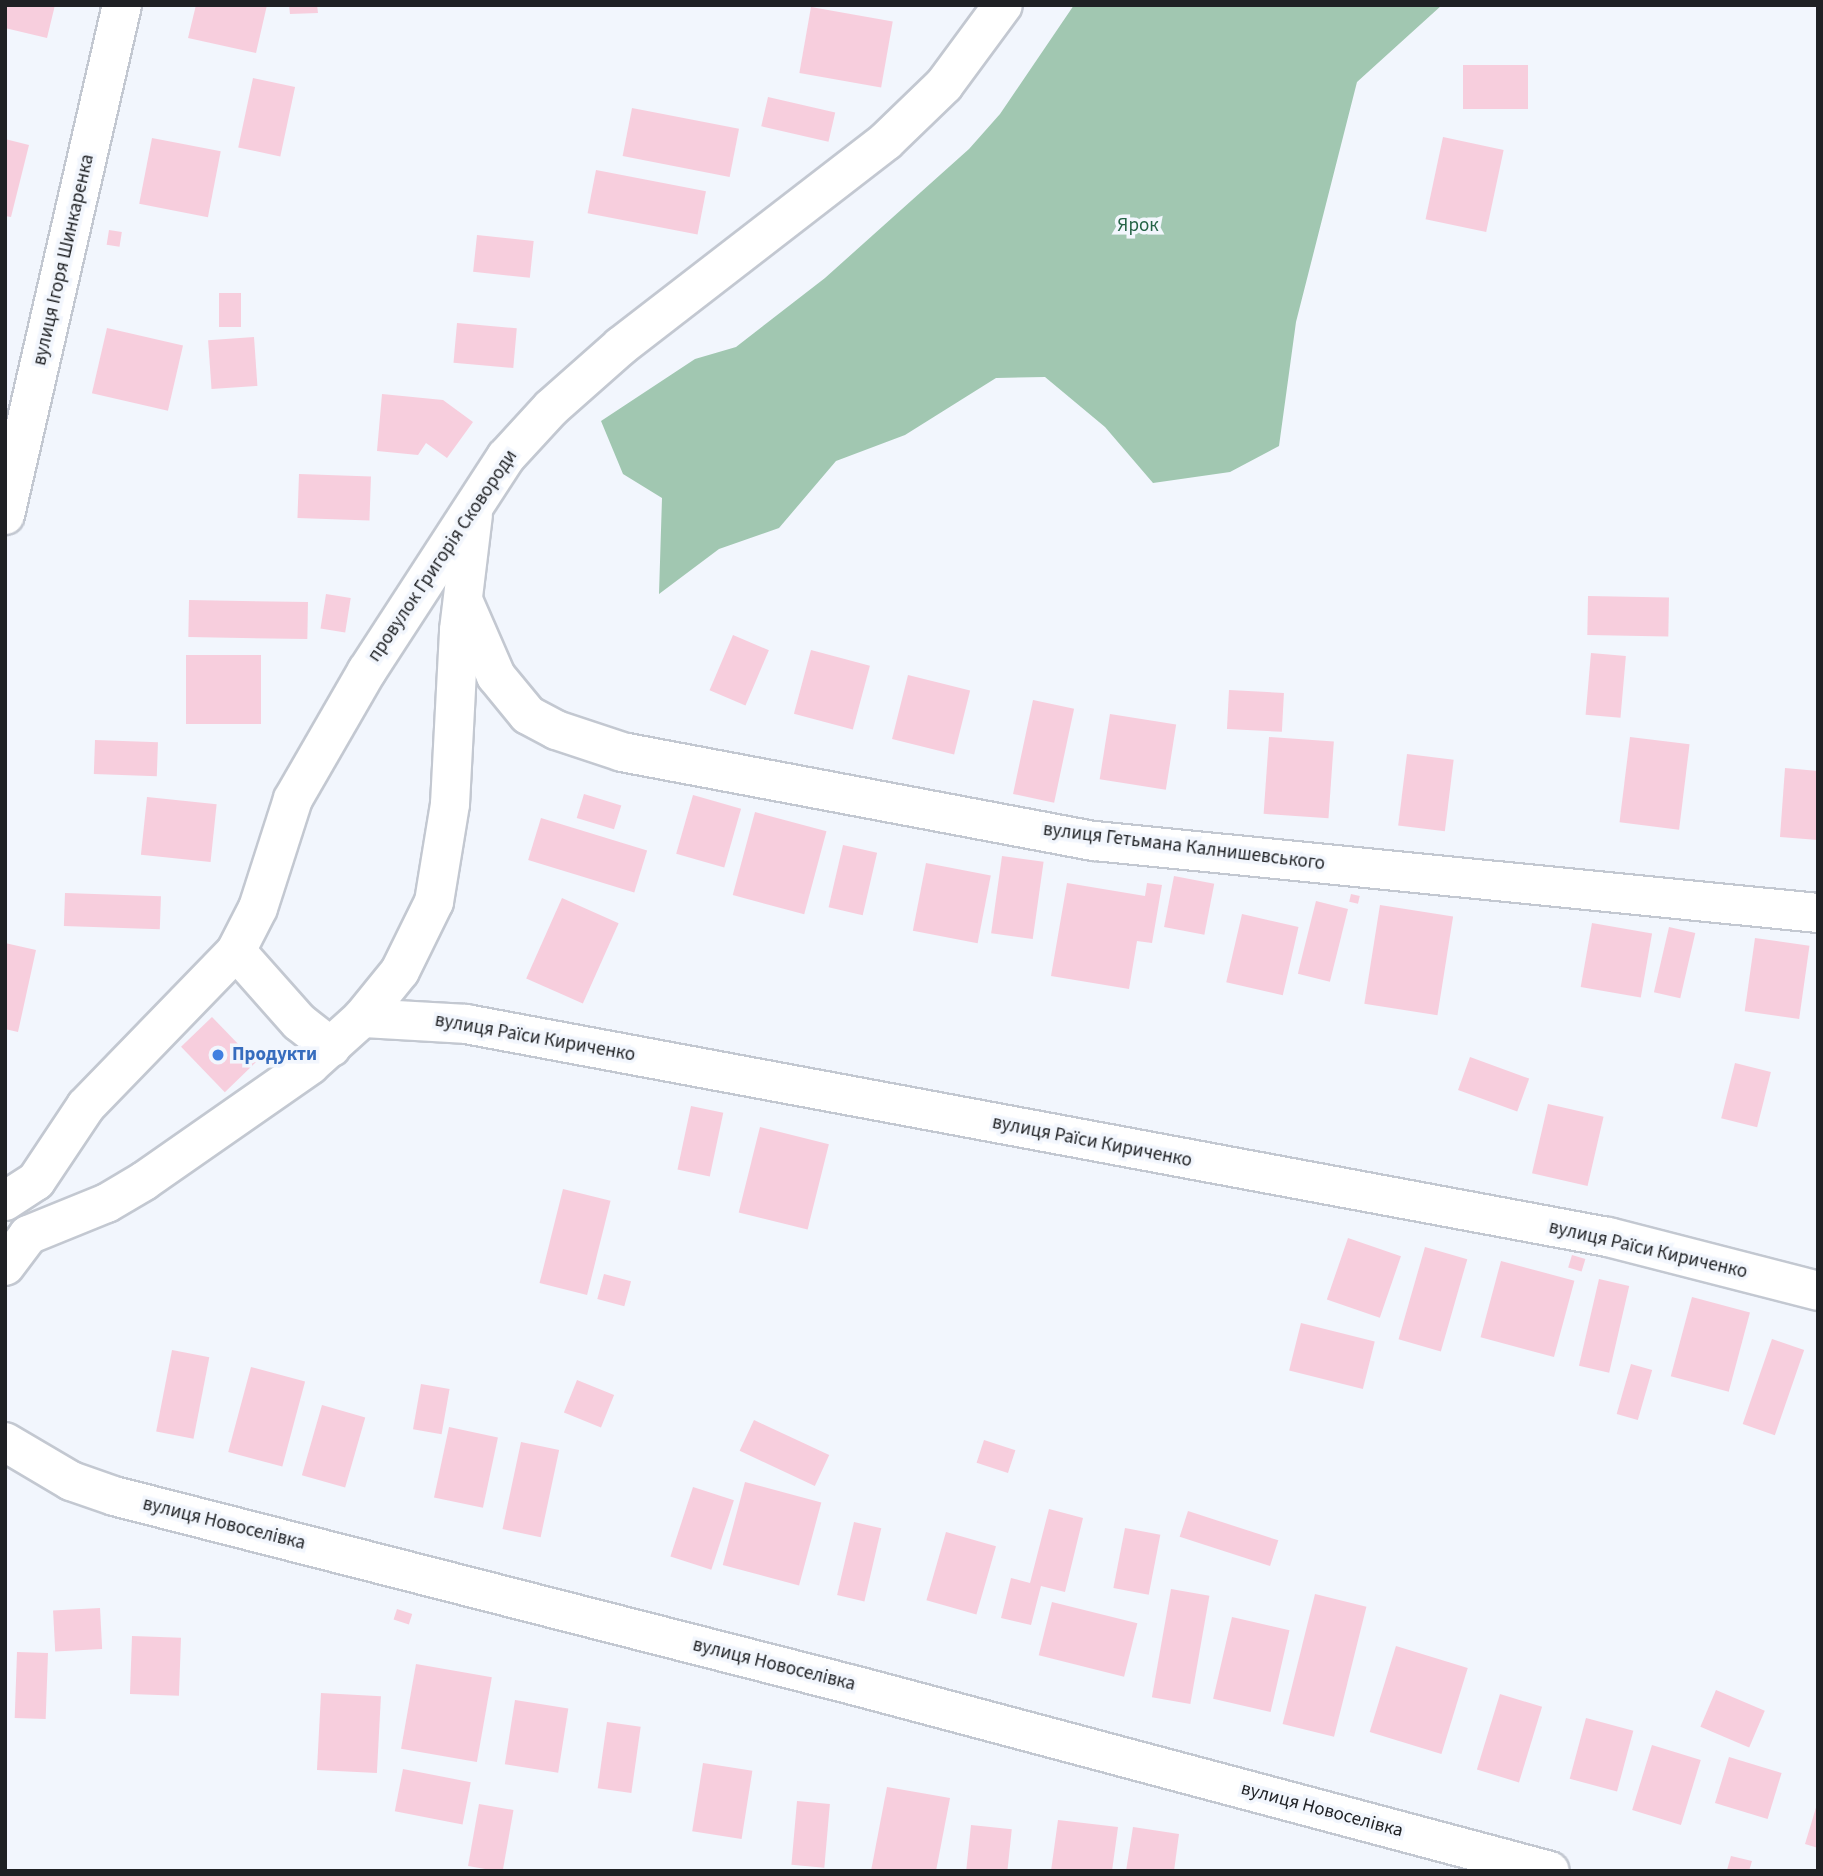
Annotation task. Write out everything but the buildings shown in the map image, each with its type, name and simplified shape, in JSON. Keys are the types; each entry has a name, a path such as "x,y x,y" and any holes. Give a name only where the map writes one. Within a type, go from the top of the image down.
{"street":[{"name":"вулиця Ігоря Шинкаренка","path":"5,515 122,5"},
{"name":"провулок Григорія Сковороди","path":"5,1201 36,1181 86,1106 167,1027 236,951 258,908 293,799 368,671 506,457 571,390 886,141 944,85 1003,5"},
{"path":"28,1235 107,1203 144,1181 331,1046 362,1018 400,971 434,902 450,804 463,600 475,503"},
{"name":"вулиця Гетьмана Калнишевського","path":"463,600 496,676 528,715 556,730 622,752 854,799 1095,841 1818,913"},
{"path":"236,951 299,1022 331,1046"},
{"name":"вулиця Раїси Кириченко","path":"362,1018 466,1024 1608,1237 1818,1291"},
{"path":"5,1266 28,1235 58,1148"},
{"name":"вулиця Новоселівка","path":"5,1442 71,1481 114,1496 853,1685 1550,1871"}],"green space":[{"name":"Ярок","path":"1074,5 1442,5 1357,82 1296,322 1279,446 1230,472 1153,483 1105,427 1045,377 996,378 905,435 836,461 779,528 719,549 659,594 662,498 623,474 601,421 695,359 736,347 825,278 969,149 1000,114"}],"place":[{"name":"Продукти","path":"218,1055"}]}
